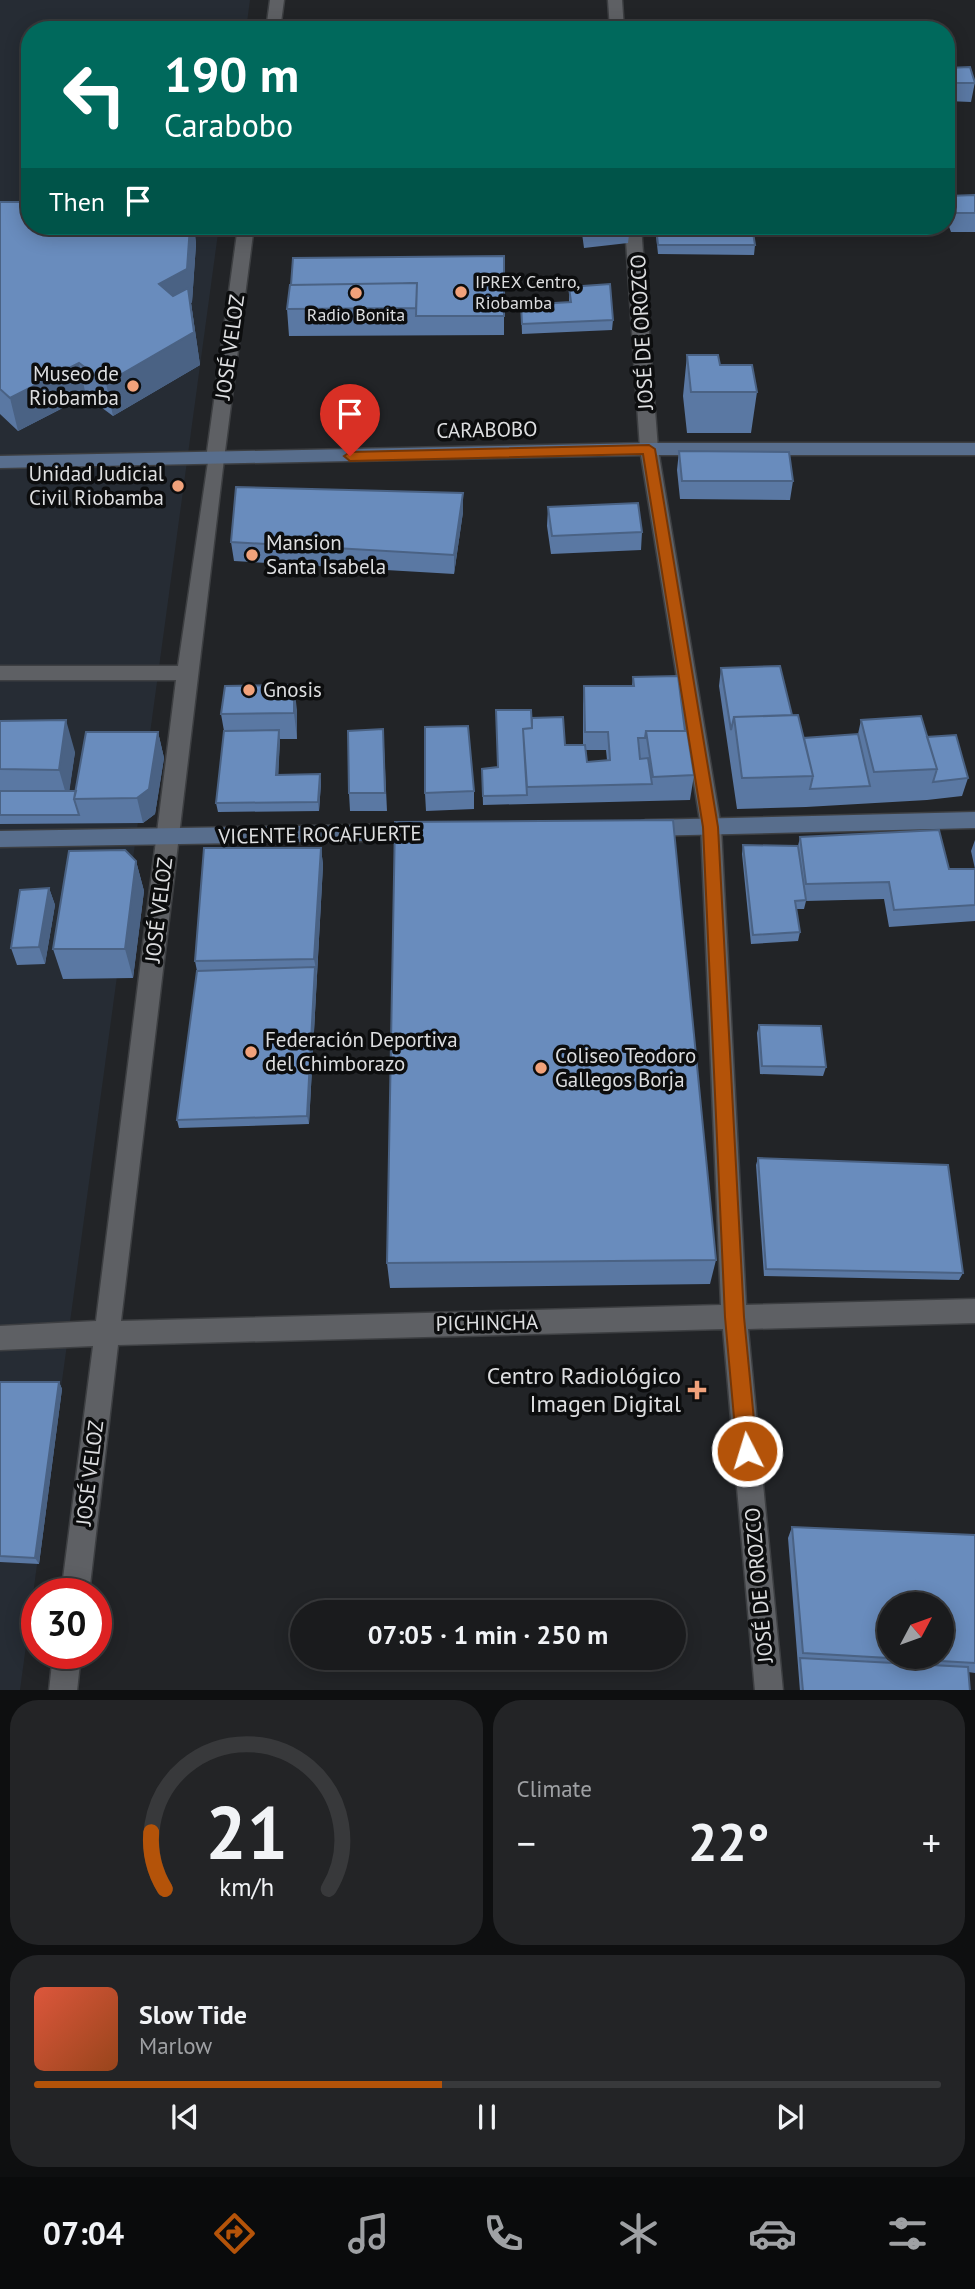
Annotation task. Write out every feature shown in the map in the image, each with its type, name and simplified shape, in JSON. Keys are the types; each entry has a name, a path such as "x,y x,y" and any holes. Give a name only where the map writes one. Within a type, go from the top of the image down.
{"main road":[{"name":"CARABOBO","path":"0,462 215,460 649,449 975,449"},
{"path":"627,828 975,820"},
{"name":"VICENTE ROCAFUERTE","path":"0,839 446,832"}],"street":[{"path":"274,21 277,0"},
{"path":"615,0 616,21"},
{"name":"JOSÉ VELOZ","path":"77,1578 186,673 245,235"},
{"name":"JOSÉ DE OROZCO","path":"635,235 649,449 710,827 734,1317 769,1690"},
{"path":"0,673 186,673"},
{"name":"PICHINCHA","path":"0,1338 975,1311"},
{"path":"62,1690 65,1669"}],"shaded area":[{"path":"0,0 250,0 247,21 21,21 21,235 218,235 35,1578 21,1578 23,1669 20,1690 0,1690"}],"building":[{"path":"970,67 975,83 955,83 955,68"},
{"path":"975,195 975,213 956,213 955,196"},
{"path":"0,202 21,202 21,235 189,235 187,269 159,284 173,296 188,288 194,332 106,383 79,363 10,398 0,389"},
{"path":"657,235 753,235 755,245 658,245"},
{"path":"504,256 504,316 416,316 417,283 291,285 293,258"},
{"name":"Radio Bonita","path":"417,283 416,308 287,309 290,285"},
{"path":"610,284 613,320 522,324 521,305 571,302 569,287"},
{"path":"687,355 718,355 720,365 752,365 757,392 691,392"},
{"path":"679,451 789,452 793,481 682,481"},
{"path":"236,487 463,493 454,555 231,542"},
{"path":"638,503 642,532 552,536 548,507"},
{"path":"780,666 792,715 734,717 731,730 721,668"},
{"path":"678,676 685,731 646,731 645,738 638,738 640,759 648,758 652,784 527,787 523,729 532,728 532,718 563,717 565,745 585,745 587,762 610,760 608,732 585,732 584,686 634,686 633,677"},
{"path":"294,685 294,713 221,714 225,686"},
{"path":"496,710 531,710 532,728 523,729 527,795 483,796 482,769 498,767"},
{"path":"798,715 813,776 742,778 734,717"},
{"path":"921,716 937,769 874,772 861,720"},
{"path":"66,720 59,770 0,769 0,721"},
{"path":"468,726 474,791 425,793 425,727"},
{"path":"383,729 385,793 349,793 348,731"},
{"path":"279,730 276,775 320,774 318,802 216,803 224,731"},
{"path":"646,731 687,731 694,775 653,777"},
{"path":"86,732 158,732 149,789 137,798 74,799"},
{"path":"858,734 870,786 810,789 813,776 804,738"},
{"path":"956,735 968,778 933,782 937,769 927,737"},
{"path":"0,791 76,791 74,799 79,815 0,815"},
{"name":"Coliseo Teodoro Gallegos Borja","path":"673,820 716,1260 387,1263 395,822"},
{"path":"939,830 949,869 975,869 975,905 894,910 889,882 806,884 800,837"},
{"path":"743,845 798,846 806,900 795,901 800,932 753,935"},
{"name":"Federación Deportiva del Chimborazo","path":"204,848 321,848 314,959 195,961"},
{"path":"125,850 136,861 125,949 53,949 69,851"},
{"path":"49,888 39,947 11,948 20,890"},
{"name":"Federación Deportiva del Chimborazo","path":"315,967 307,1116 177,1120 197,971"},
{"path":"759,1025 821,1026 826,1067 762,1066"},
{"path":"758,1158 948,1165 963,1273 766,1269"},
{"path":"0,1382 59,1382 35,1558 0,1556"},
{"path":"792,1527 975,1535 975,1663 954,1662 954,1592 877,1592 877,1657 803,1653"},
{"path":"800,1658 877,1662 877,1670 954,1670 954,1666 968,1667 970,1690 803,1690"}],"place":[{"name":"IPREX Centro, Riobamba","path":"461,292"},
{"name":"Radio Bonita","path":"356,293"},
{"name":"Museo de Riobamba","path":"133,386"},
{"name":"Unidad Judicial Civil Riobamba","path":"178,486"},
{"name":"Mansion Santa Isabela","path":"252,555"},
{"name":"Gnosis","path":"249,690"},
{"name":"Federación Deportiva del Chimborazo","path":"251,1052"},
{"name":"Coliseo Teodoro Gallegos Borja","path":"541,1068"},
{"name":"Centro Radiológico Imagen Digital","path":"697,1390"}],"route":[{"path":"350,456 649,449 710,827 734,1317 747,1451"}]}
